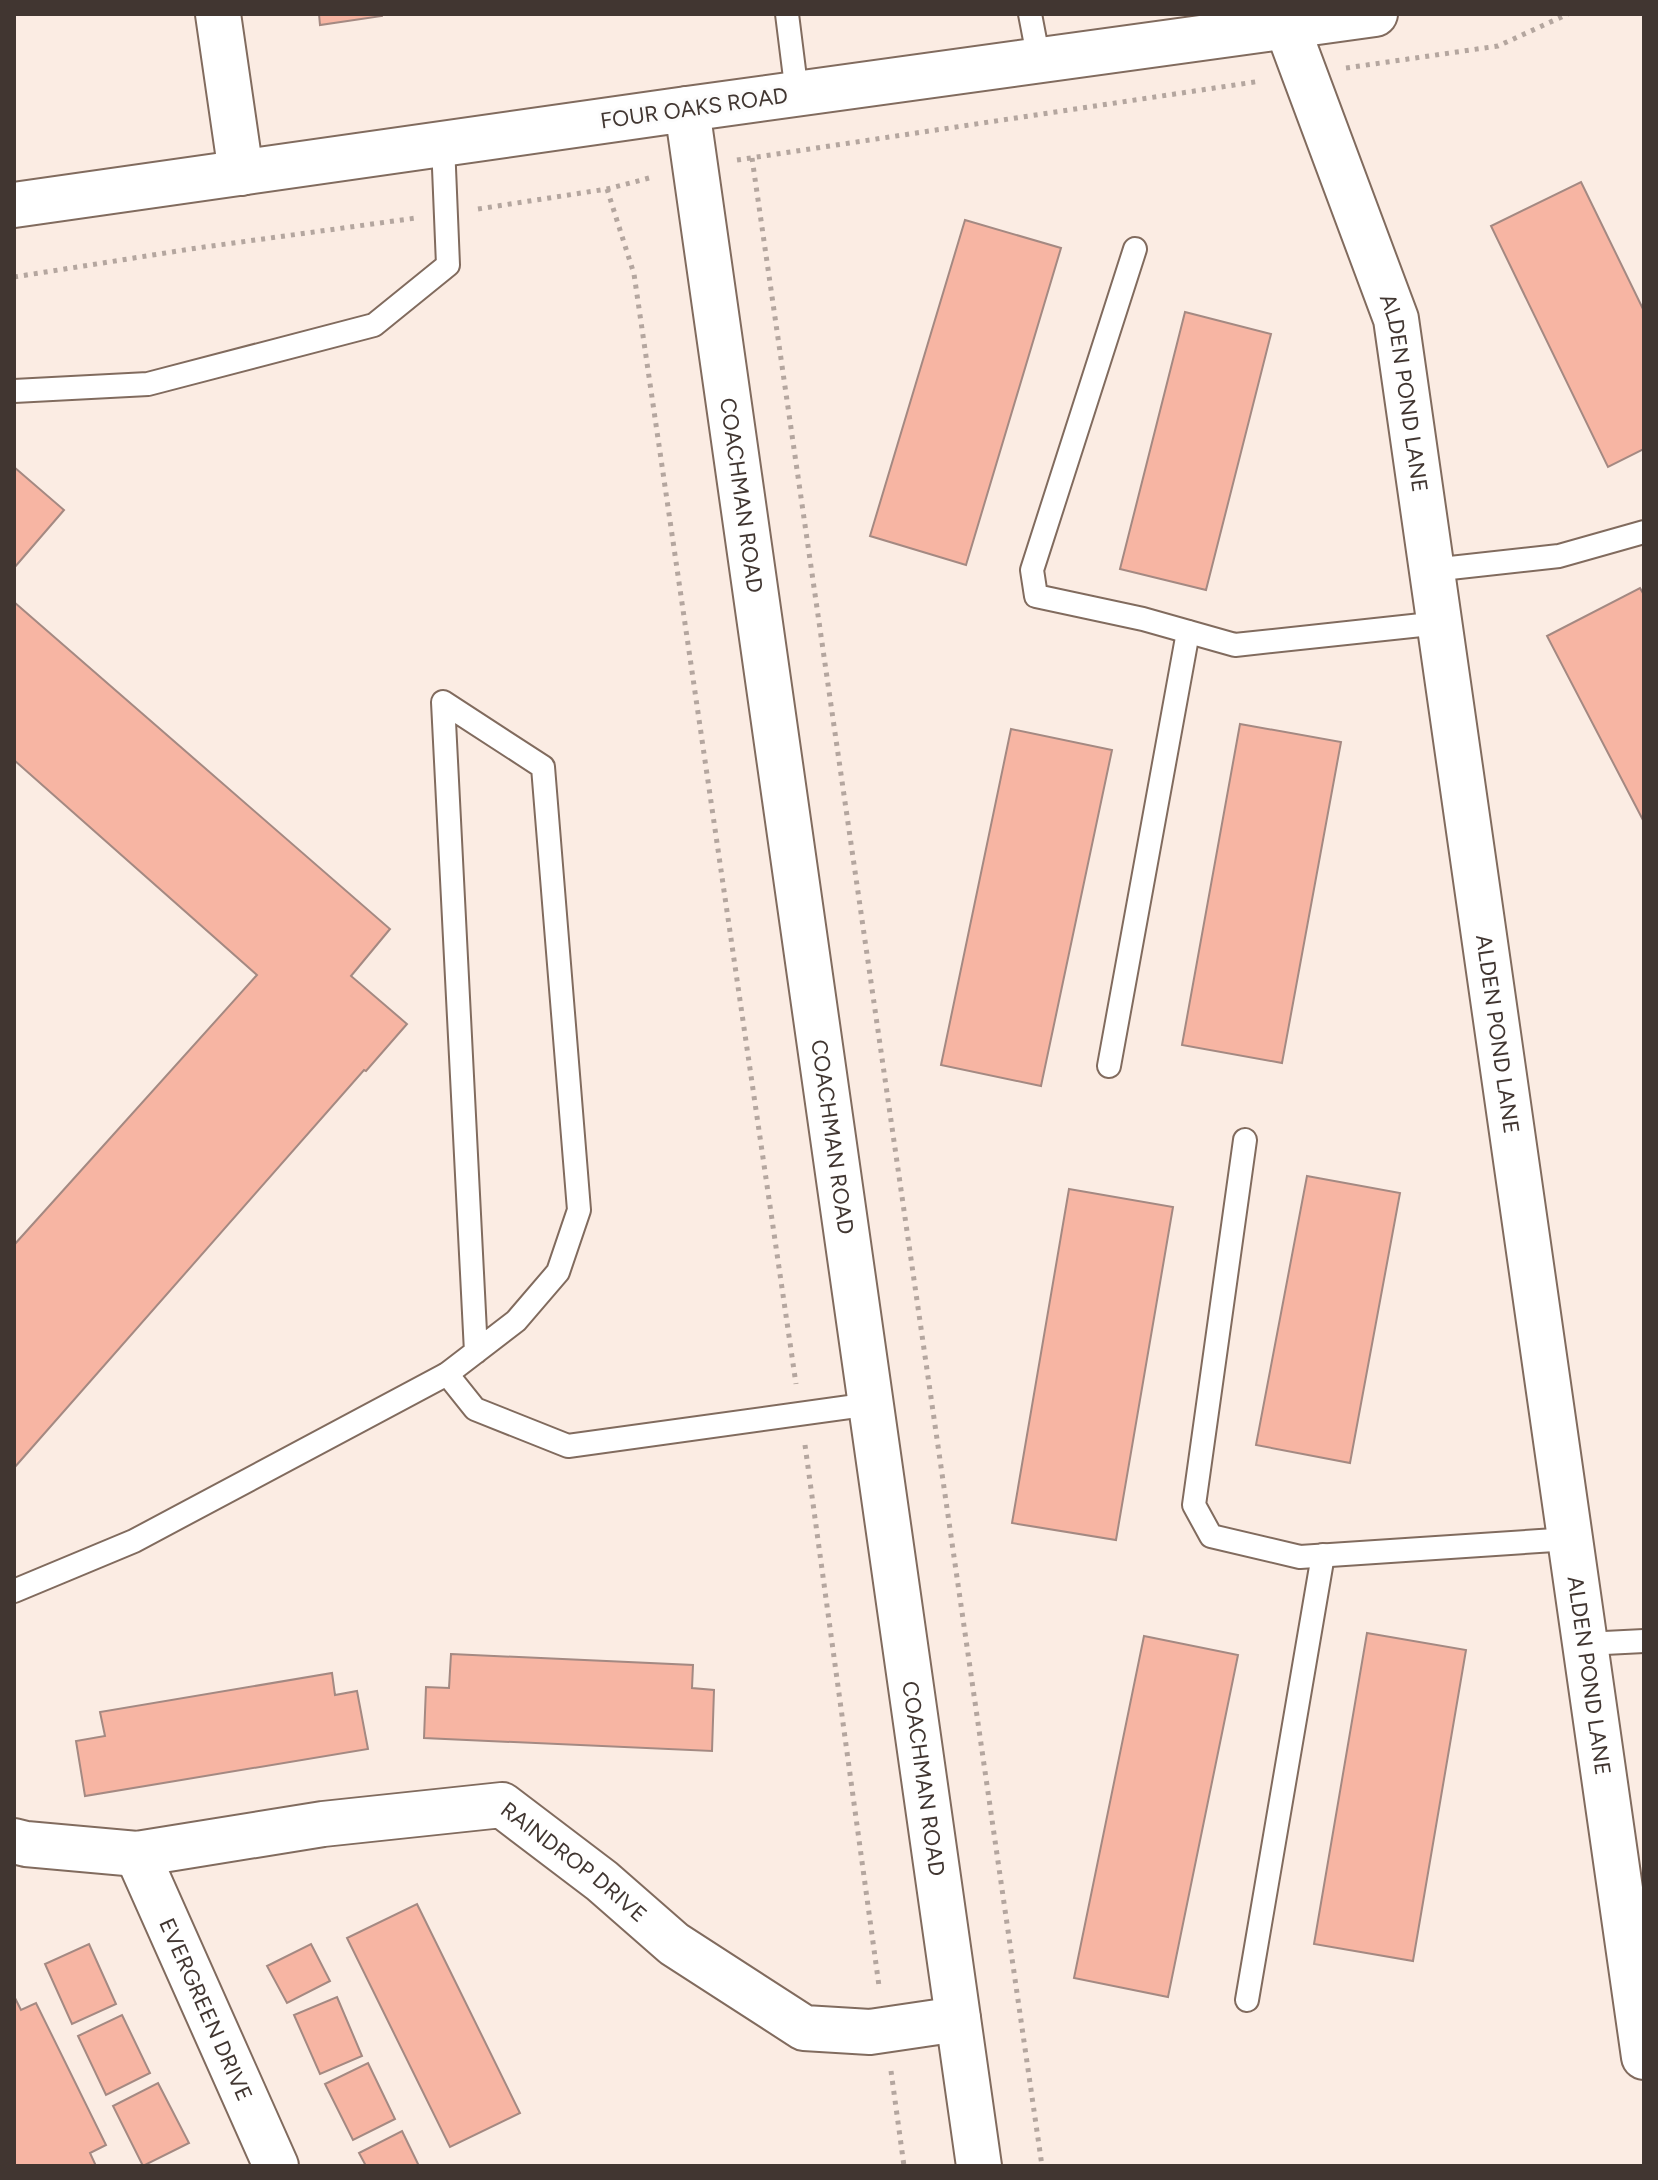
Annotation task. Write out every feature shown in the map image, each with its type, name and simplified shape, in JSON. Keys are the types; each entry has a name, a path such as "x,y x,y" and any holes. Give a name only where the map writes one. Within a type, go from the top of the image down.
{"street":[{"path":"218,14 241,173"},
{"name":"FOUR OAKS ROAD","path":"14,205 1375,14"},
{"name":"ALDEN POND LANE","path":"1287,27 1396,319 1644,2057"},
{"name":"COACHMAN ROAD","path":"687,109 979,2166"},
{"name":"RAINDROP DRIVE","path":"14,1841 137,1854 323,1824 502,1805 602,1881 674,1944 804,2028 870,2032 958,2019"},
{"name":"EVERGREEN DRIVE","path":"137,1854 276,2166"}],"lane":[{"path":"787,14 797,94"},
{"path":"1030,14 1039,61"},
{"path":"14,391 148,384 374,325 448,265 443,144"},
{"path":"1135,249 1032,570 1036,596 1143,619 1235,645 1440,623"},
{"path":"1432,570 1559,556 1644,532"},
{"path":"1109,1066 1188,632"},
{"path":"14,1591 134,1541 447,1374 476,1352 516,1321 558,1272 579,1210 543,767 443,702 476,1352"},
{"path":"1245,1140 1194,1505 1211,1536 1300,1557 1570,1539"},
{"path":"447,1374 475,1409 568,1446 871,1404"},
{"path":"1247,2000 1323,1555"},
{"path":"1585,1644 1644,1641"}],"path":[{"path":"14,277 607,189 695,166 1498,46 1568,14"},
{"path":"752,158 1042,2166"},
{"path":"607,189 634,274 800,1414 904,2166"}],"building":[{"path":"319,14 382,14 382,16 320,25"},
{"path":"1581,182 1644,311 1644,449 1608,467 1491,226"},
{"path":"965,220 1061,248 966,565 870,536"},
{"path":"1185,312 1271,334 1206,590 1120,569"},
{"path":"14,467 64,510 14,568"},
{"path":"1640,588 1644,595 1644,822 1547,636"},
{"path":"14,602 390,929 351,976 407,1024 14,1468 14,1245 257,975 14,760"},
{"path":"1240,724 1341,742 1282,1063 1182,1045"},
{"path":"1011,729 1112,750 1041,1086 941,1065"},
{"path":"1307,1176 1400,1193 1350,1463 1256,1445"},
{"path":"1069,1189 1173,1207 1116,1540 1012,1523"},
{"path":"1367,1633 1466,1650 1413,1961 1314,1944"},
{"path":"1144,1636 1238,1655 1168,1997 1074,1978"},
{"path":"451,1654 693,1665 692,1688 714,1690 712,1751 424,1738 426,1687 449,1688"},
{"path":"332,1673 335,1695 357,1691 368,1749 85,1796 76,1741 105,1736 100,1712"},
{"path":"417,1904 520,2113 450,2147 347,1938"},
{"path":"89,1944 116,2004 72,2024 45,1964"},
{"path":"311,1944 330,1981 287,2003 267,1966"},
{"path":"14,1996 21,2010 36,2003 106,2145 90,2153 96,2166 14,2166"},
{"path":"337,1997 362,2056 320,2074 294,2015"},
{"path":"122,2015 150,2073 106,2095 78,2036"},
{"path":"368,2063 395,2119 353,2140 325,2084"},
{"path":"158,2083 189,2143 143,2166 113,2106"},
{"path":"402,2131 419,2166 366,2166 359,2153"}]}
